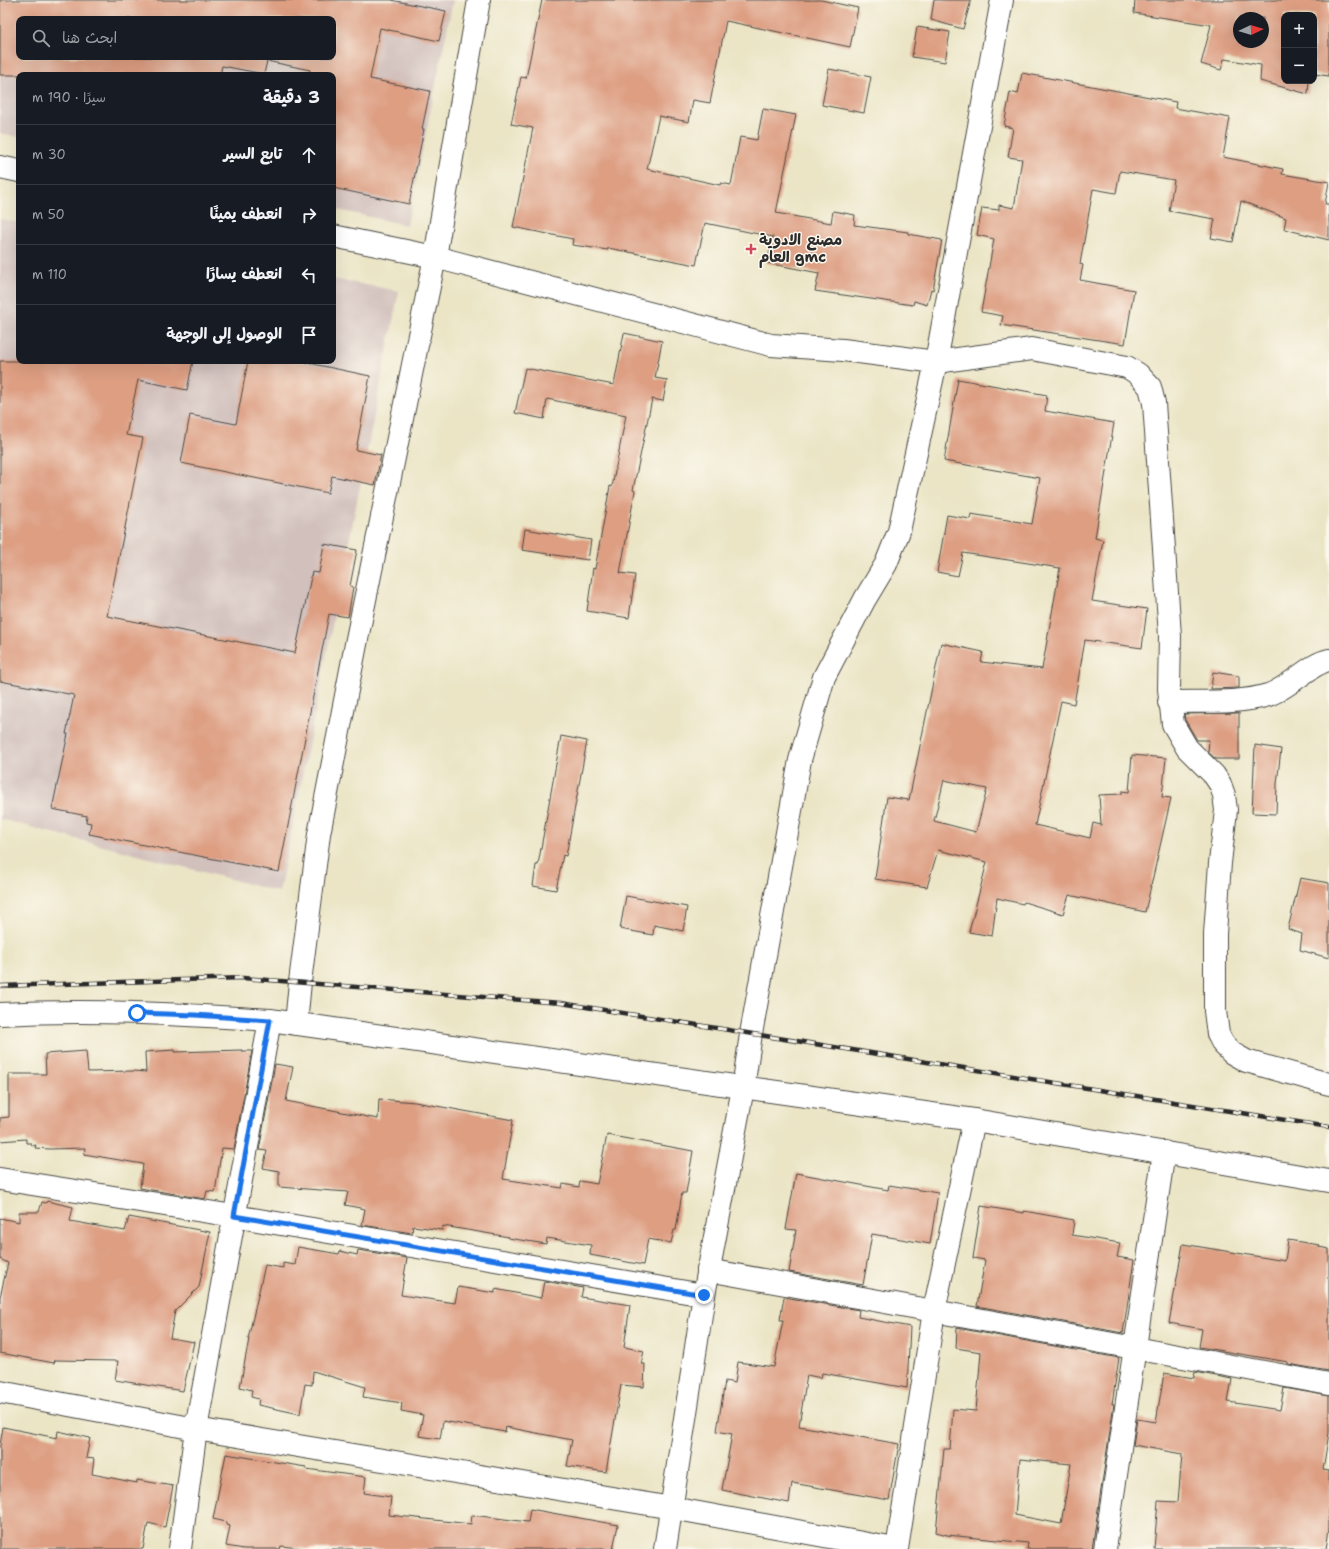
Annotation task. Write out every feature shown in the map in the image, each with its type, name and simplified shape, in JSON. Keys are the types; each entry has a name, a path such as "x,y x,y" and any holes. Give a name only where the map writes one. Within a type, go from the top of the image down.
{"street":[{"path":"296,1024 319,834 435,257 479,0"},
{"path":"665,1549 708,1270 743,1088 750,1034 800,760 824,677 865,599 886,564 899,531 936,362 1002,0"},
{"path":"0,167 16,170"},
{"path":"336,237 435,257 771,345 843,350 936,362 1032,349 1127,367 1138,374 1150,387 1154,403 1170,636 1170,702 1173,724 1179,737 1187,748 1220,784 1224,795 1226,810 1220,863 1215,934 1215,1012 1218,1034 1232,1053 1246,1061 1329,1084"},
{"path":"1170,702 1248,699 1268,695 1292,683 1322,661 1329,660"},
{"path":"0,1014 137,1013 270,1020 974,1120 1329,1180"},
{"path":"180,1549 196,1429 270,1020"},
{"path":"0,1392 196,1429 672,1508 896,1549 934,1311 974,1120"},
{"path":"1105,1549 1164,1152"},
{"path":"0,1178 704,1295"},
{"path":"708,1270 1329,1384"}],"shaded area":[{"path":"0,0 453,0 407,225 336,210 336,72 16,72 16,136 0,133"},
{"path":"0,219 16,222 16,364 336,364 336,280 399,291 279,892 0,819"}],"building":[{"path":"0,0 391,0 446,11 439,41 380,28 370,79 430,91 409,204 336,189 336,72 310,72 310,70 267,61 264,72 254,72 222,66 221,72 16,72 16,75 0,75"},
{"path":"542,0 821,0 858,8 850,47 726,21 710,103 693,100 689,122 659,116 647,169 720,185 721,183 731,185 740,137 757,140 763,109 796,115 776,213 831,223 833,211 855,215 854,225 908,232 908,234 942,240 933,290 931,289 927,305 914,301 913,305 815,291 819,273 767,263 773,237 705,223 696,265 608,248 608,250 572,245 573,239 513,227 533,128 511,124 521,77 526,78"},
{"path":"934,0 971,0 963,29 931,20"},
{"path":"1135,0 1329,0 1329,76 1317,74 1317,12 1281,12 1281,84 1309,84 1308,94 1260,81 1261,65 1224,59 1221,70 1201,64 1211,25 1134,13"},
{"path":"917,27 950,32 945,62 912,57"},
{"path":"829,69 871,77 864,113 822,105"},
{"path":"1022,73 1176,102 1175,108 1230,118 1223,157 1283,169 1282,174 1329,182 1325,204 1329,204 1329,240 1284,229 1286,218 1241,201 1233,242 1211,238 1215,219 1169,211 1174,180 1120,171 1116,193 1093,189 1080,264 1083,265 1080,280 1134,290 1125,344 1001,325 1003,316 981,312 994,239 977,235 982,208 999,210 999,205 1014,208 1022,159 1008,157 1013,128 1004,126 1010,92 1018,94"},
{"path":"624,333 662,341 655,378 667,380 663,401 652,399 633,490 635,491 620,573 635,575 629,618 587,611 593,568 595,569 610,486 612,487 626,415 547,399 544,419 515,413 525,368 614,385"},
{"path":"0,361 16,361 16,364 192,364 187,390 138,380 126,435 143,438 107,616 295,653 312,572 319,573 324,544 357,550 350,586 353,587 348,617 329,614 279,872 89,834 91,823 86,822 87,816 52,809 68,734 66,734 74,695 0,681"},
{"path":"247,364 313,364 370,376 356,450 381,455 375,485 332,476 328,493 181,463 190,415 236,424"},
{"path":"958,379 1047,395 1045,411 1114,423 1095,538 1103,540 1092,601 1147,609 1142,648 1085,640 1074,704 1061,701 1035,825 1090,838 1093,823 1101,825 1099,795 1122,794 1122,791 1129,792 1132,755 1166,758 1162,797 1171,798 1145,912 1069,895 1063,914 1024,902 1023,904 997,898 992,936 969,932 987,862 938,850 927,887 875,879 887,797 909,800 941,643 983,652 981,662 1042,669 1060,568 963,553 958,576 937,572 947,515 970,519 971,514 1032,524 1040,478 944,461","holes":["944,780 987,789 976,832 934,821"]},
{"path":"525,529 591,540 588,560 522,550"},
{"path":"1213,672 1239,676 1239,688 1211,689"},
{"path":"1239,713 1239,759 1216,759 1208,752 1209,740 1197,740 1185,720 1184,714"},
{"path":"561,736 587,741 566,856 563,855 556,890 533,886"},
{"path":"1255,745 1281,749 1277,784 1276,814 1252,813"},
{"path":"1300,878 1329,883 1329,958 1300,950 1302,934 1288,929"},
{"path":"626,896 687,907 683,931 654,925 653,935 620,929"},
{"path":"175,1050 175,1052 252,1051 234,1149 222,1148 215,1192 207,1191 205,1199 140,1188 143,1164 84,1154 85,1148 35,1148 36,1145 32,1146 31,1143 26,1143 26,1139 0,1141 0,1118 9,1117 9,1074 46,1074 45,1054 86,1051 88,1072 146,1072 145,1052"},
{"path":"275,1064 293,1067 286,1101 378,1119 379,1099 415,1102 513,1120 503,1179 562,1188 563,1184 579,1187 580,1181 597,1184 607,1135 693,1151 686,1193 682,1193 676,1230 674,1230 671,1243 648,1239 643,1265 590,1255 591,1245 547,1238 546,1244 443,1226 442,1230 413,1226 412,1233 362,1225 365,1209 345,1205 348,1192 279,1187 279,1171 263,1168 267,1151 259,1150"},
{"path":"796,1173 888,1190 889,1185 938,1193 930,1244 872,1234 863,1285 789,1272 796,1230 786,1229"},
{"path":"47,1201 73,1207 70,1221 125,1231 129,1217 210,1232 199,1287 175,1311 170,1338 194,1342 183,1391 115,1380 118,1361 55,1360 54,1363 0,1353 0,1297 8,1263 0,1259 0,1218 19,1222 19,1212 39,1212 42,1202 46,1203"},
{"path":"981,1206 1024,1213 1024,1211 1074,1220 1072,1235 1120,1243 1117,1257 1134,1260 1123,1333 977,1306 985,1260 973,1258"},
{"path":"1288,1240 1320,1245 1319,1247 1329,1249 1329,1371 1288,1364 1288,1362 1199,1347 1202,1329 1169,1323 1183,1244 1285,1261"},
{"path":"298,1247 339,1254 340,1251 357,1255 358,1250 407,1258 401,1295 455,1303 458,1287 495,1293 495,1289 541,1298 544,1281 583,1288 581,1297 630,1305 624,1347 644,1351 641,1364 645,1364 644,1387 621,1385 606,1472 567,1466 572,1440 506,1427 505,1432 443,1421 440,1439 419,1436 423,1415 401,1411 402,1403 363,1397 365,1387 313,1371 312,1385 305,1384 300,1414 258,1405 259,1399 251,1397 252,1390 240,1387 248,1339 265,1265 283,1268 283,1263 295,1265"},
{"path":"784,1297 859,1310 858,1317 910,1327 907,1388 822,1373 821,1378 807,1375 799,1426 899,1444 889,1500 792,1483 789,1503 722,1490 732,1434 717,1431 725,1381 735,1383 738,1362 774,1367 783,1320 780,1320"},
{"path":"957,1328 1119,1358 1112,1404 1114,1404 1092,1549 1027,1549 1028,1543 947,1535 936,1532 944,1449 950,1449 953,1409 976,1411 981,1352 956,1348","holes":["1020,1459 1071,1464 1061,1524 1015,1515"]},
{"path":"1195,1372 1232,1379 1228,1402 1280,1410 1284,1388 1329,1396 1329,1433 1323,1470 1329,1471 1329,1528 1326,1549 1154,1549 1158,1501 1178,1502 1182,1454 1133,1445 1137,1419 1156,1422 1164,1373 1194,1378"},
{"path":"3,1427 57,1438 58,1431 90,1438 86,1458 94,1459 92,1474 137,1483 137,1480 173,1486 165,1527 148,1523 143,1549 0,1549 0,1445"},
{"path":"226,1454 306,1467 306,1469 366,1477 364,1493 391,1497 389,1515 471,1524 472,1515 528,1522 530,1509 618,1525 613,1549 308,1549 281,1546 280,1549 244,1549 226,1546 230,1526 226,1525 226,1522 213,1519"}],"railway":[{"path":"0,986 243,978 561,1003 1329,1127"}],"place":[{"name":"مصنع الادوية العام gmc","path":"751,249"}],"route":[{"path":"137,1013 270,1020 234,1216 704,1295"}]}
